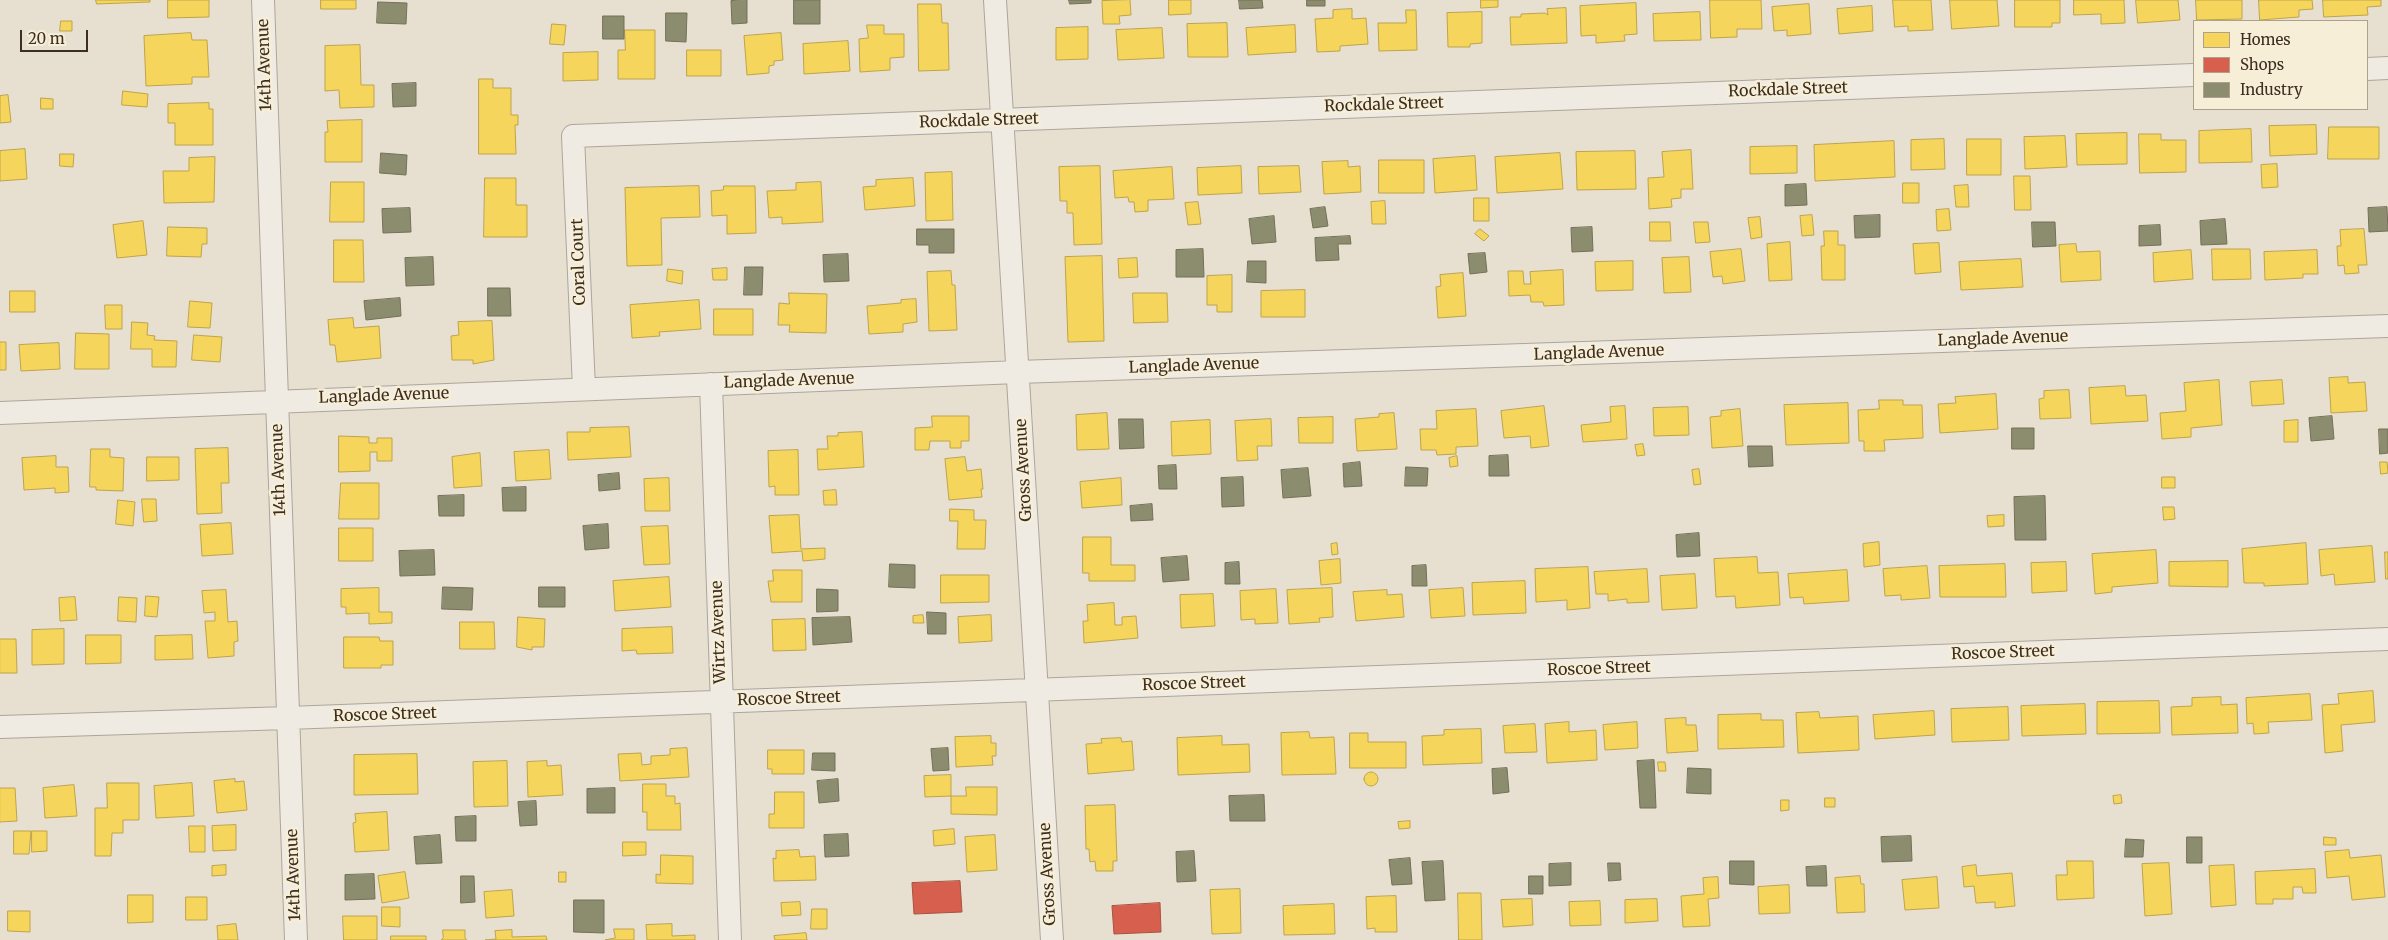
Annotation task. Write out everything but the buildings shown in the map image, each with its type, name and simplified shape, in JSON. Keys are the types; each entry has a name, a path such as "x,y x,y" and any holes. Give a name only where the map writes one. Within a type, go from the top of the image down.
{"street":[{"name":"14th Avenue","path":"263,0 296,940"},
{"name":"Gross Avenue","path":"995,0 1052,940"},
{"path":"2368,69 2388,68"},
{"name":"Rockdale Street","path":"573,136 2193,75"},
{"name":"Coral Court","path":"573,136 584,389"},
{"name":"Langlade Avenue","path":"0,413 1018,372 2388,326"},
{"name":"Wirtz Avenue","path":"711,384 730,940"},
{"name":"Roscoe Street","path":"0,726 288,718 2388,639"}]}
